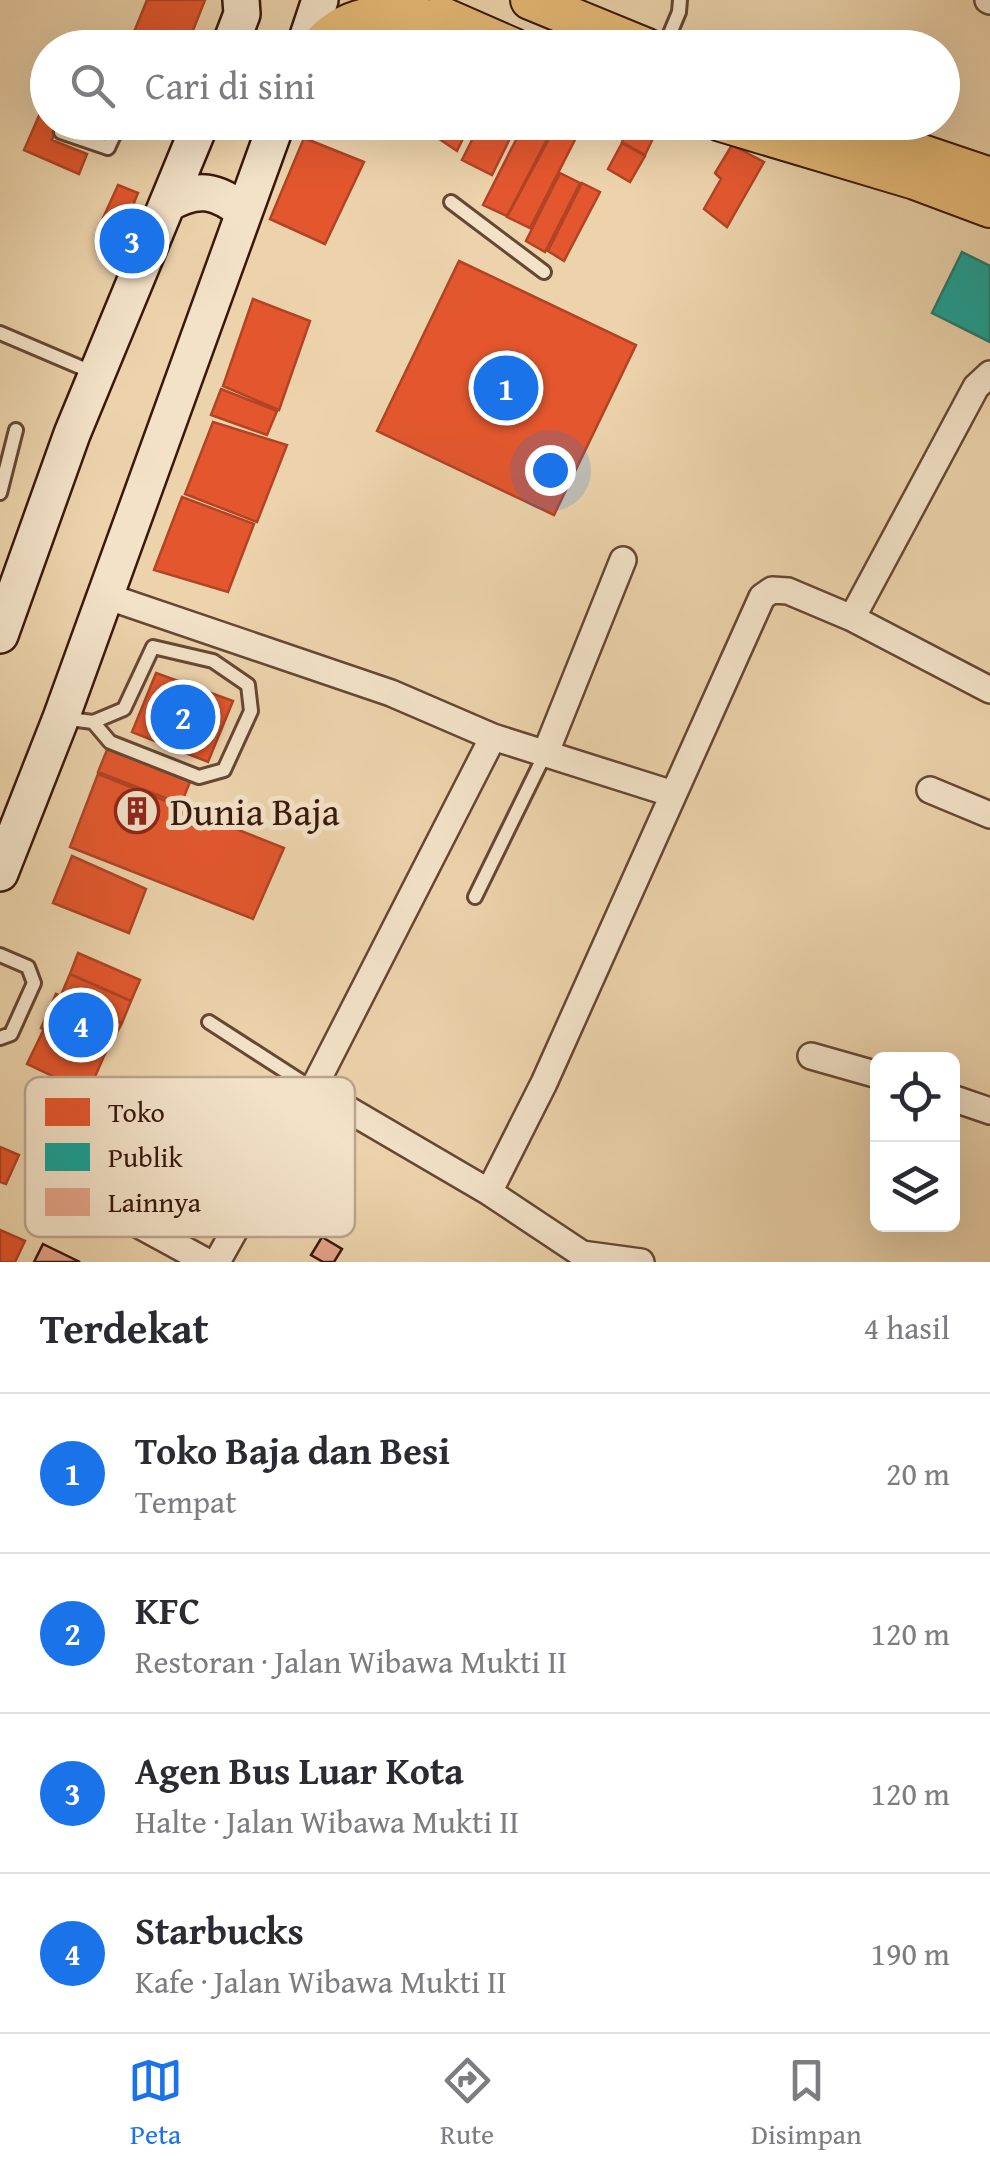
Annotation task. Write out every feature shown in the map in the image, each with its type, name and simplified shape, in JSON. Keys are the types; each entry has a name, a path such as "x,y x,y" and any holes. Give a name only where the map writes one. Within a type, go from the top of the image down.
{"main road":[{"path":"310,30 320,0"},
{"path":"402,0 472,30"},
{"path":"536,1 604,30"},
{"path":"339,30 361,17 398,13 463,26"},
{"path":"0,635 96,374 194,140"},
{"path":"0,873 77,720 103,595 271,140"},
{"path":"781,140 915,180 988,180"},
{"path":"877,140 988,180"},
{"path":"167,204 186,193 204,190 227,198 244,212"}],"street":[{"path":"852,618 976,387 990,374"},
{"path":"546,752 623,560"},
{"path":"489,1192 544,1083 762,597 772,590 788,590 852,618 990,690"},
{"path":"103,595 391,693 493,737 673,794"},
{"path":"318,1077 493,737"},
{"path":"930,790 990,815"},
{"path":"811,1056 870,1073"},
{"path":"960,1101 990,1111"},
{"path":"355,1114 489,1192 582,1254 640,1262"},
{"path":"160,1237 206,1262"},
{"path":"217,1262 231,1237"}],"lane":[{"path":"672,30 680,0"},
{"path":"85,140 108,148 112,140"},
{"path":"451,202 544,272"},
{"path":"0,333 96,374"},
{"path":"0,494 16,430"},
{"path":"153,647 213,661 248,685 252,711 224,770 199,776 110,742 77,720 124,709 153,647"},
{"path":"474,897 546,752"},
{"path":"0,954 28,967 34,983 11,1034 0,1038"},
{"path":"209,1022 294,1077"}],"building: Toko":[{"path":"147,0 205,0 193,30 135,30"},
{"path":"30,136 30,140 52,140 87,154 79,174 24,150"},
{"path":"303,140 364,162 325,244 270,219"},
{"path":"441,140 462,140 457,151"},
{"path":"472,140 509,140 492,175 462,160"},
{"path":"516,140 547,140 507,216 483,205"},
{"path":"548,140 575,140 530,228 507,217"},
{"path":"623,140 652,140 645,155"},
{"path":"622,143 645,156 630,182 608,169"},
{"path":"732,145 764,162 727,227 704,209 721,179 715,173"},
{"path":"560,173 580,183 545,252 526,241"},
{"path":"582,183 600,192 564,261 548,251"},
{"path":"118,185 138,193 124,227 103,218"},
{"path":"459,261 636,345 554,515 377,431"},
{"path":"253,299 310,321 279,410 223,386"},
{"path":"221,389 277,411 267,435 211,415"},
{"path":"213,422 287,445 257,522 185,494"},
{"path":"182,497 254,524 228,592 154,570"},
{"path":"156,673 233,701 208,762 132,732"},
{"path":"109,745 192,777 181,804 98,772"},
{"name":"Dunia Baja","path":"98,774 284,848 253,919 70,847"},
{"path":"72,856 146,889 129,933 53,903"},
{"path":"78,953 140,980 131,1001 70,974"},
{"path":"70,974 131,1001 122,1023 61,995"},
{"path":"56,994 122,1023 104,1056 41,1028"},
{"path":"44,1029 104,1056 95,1077 54,1077 27,1064"},
{"path":"0,1147 19,1155 6,1184 0,1182"},
{"path":"0,1230 25,1241 15,1262 0,1262"}],"building: Publik":[{"path":"962,252 990,266 990,342 932,313"}],"building: Lainnya":[{"path":"322,1237 342,1249 334,1262 323,1262 311,1255"},
{"path":"43,1244 80,1262 34,1262"}],"place":[{"name":"Agen Bus Luar Kota","path":"132,241"},
{"name":"Toko Baja dan Besi","path":"506,388"},
{"name":"KFC","path":"183,717"},
{"name":"Dunia Baja","path":"137,811"},
{"name":"Starbucks","path":"81,1025"}]}
